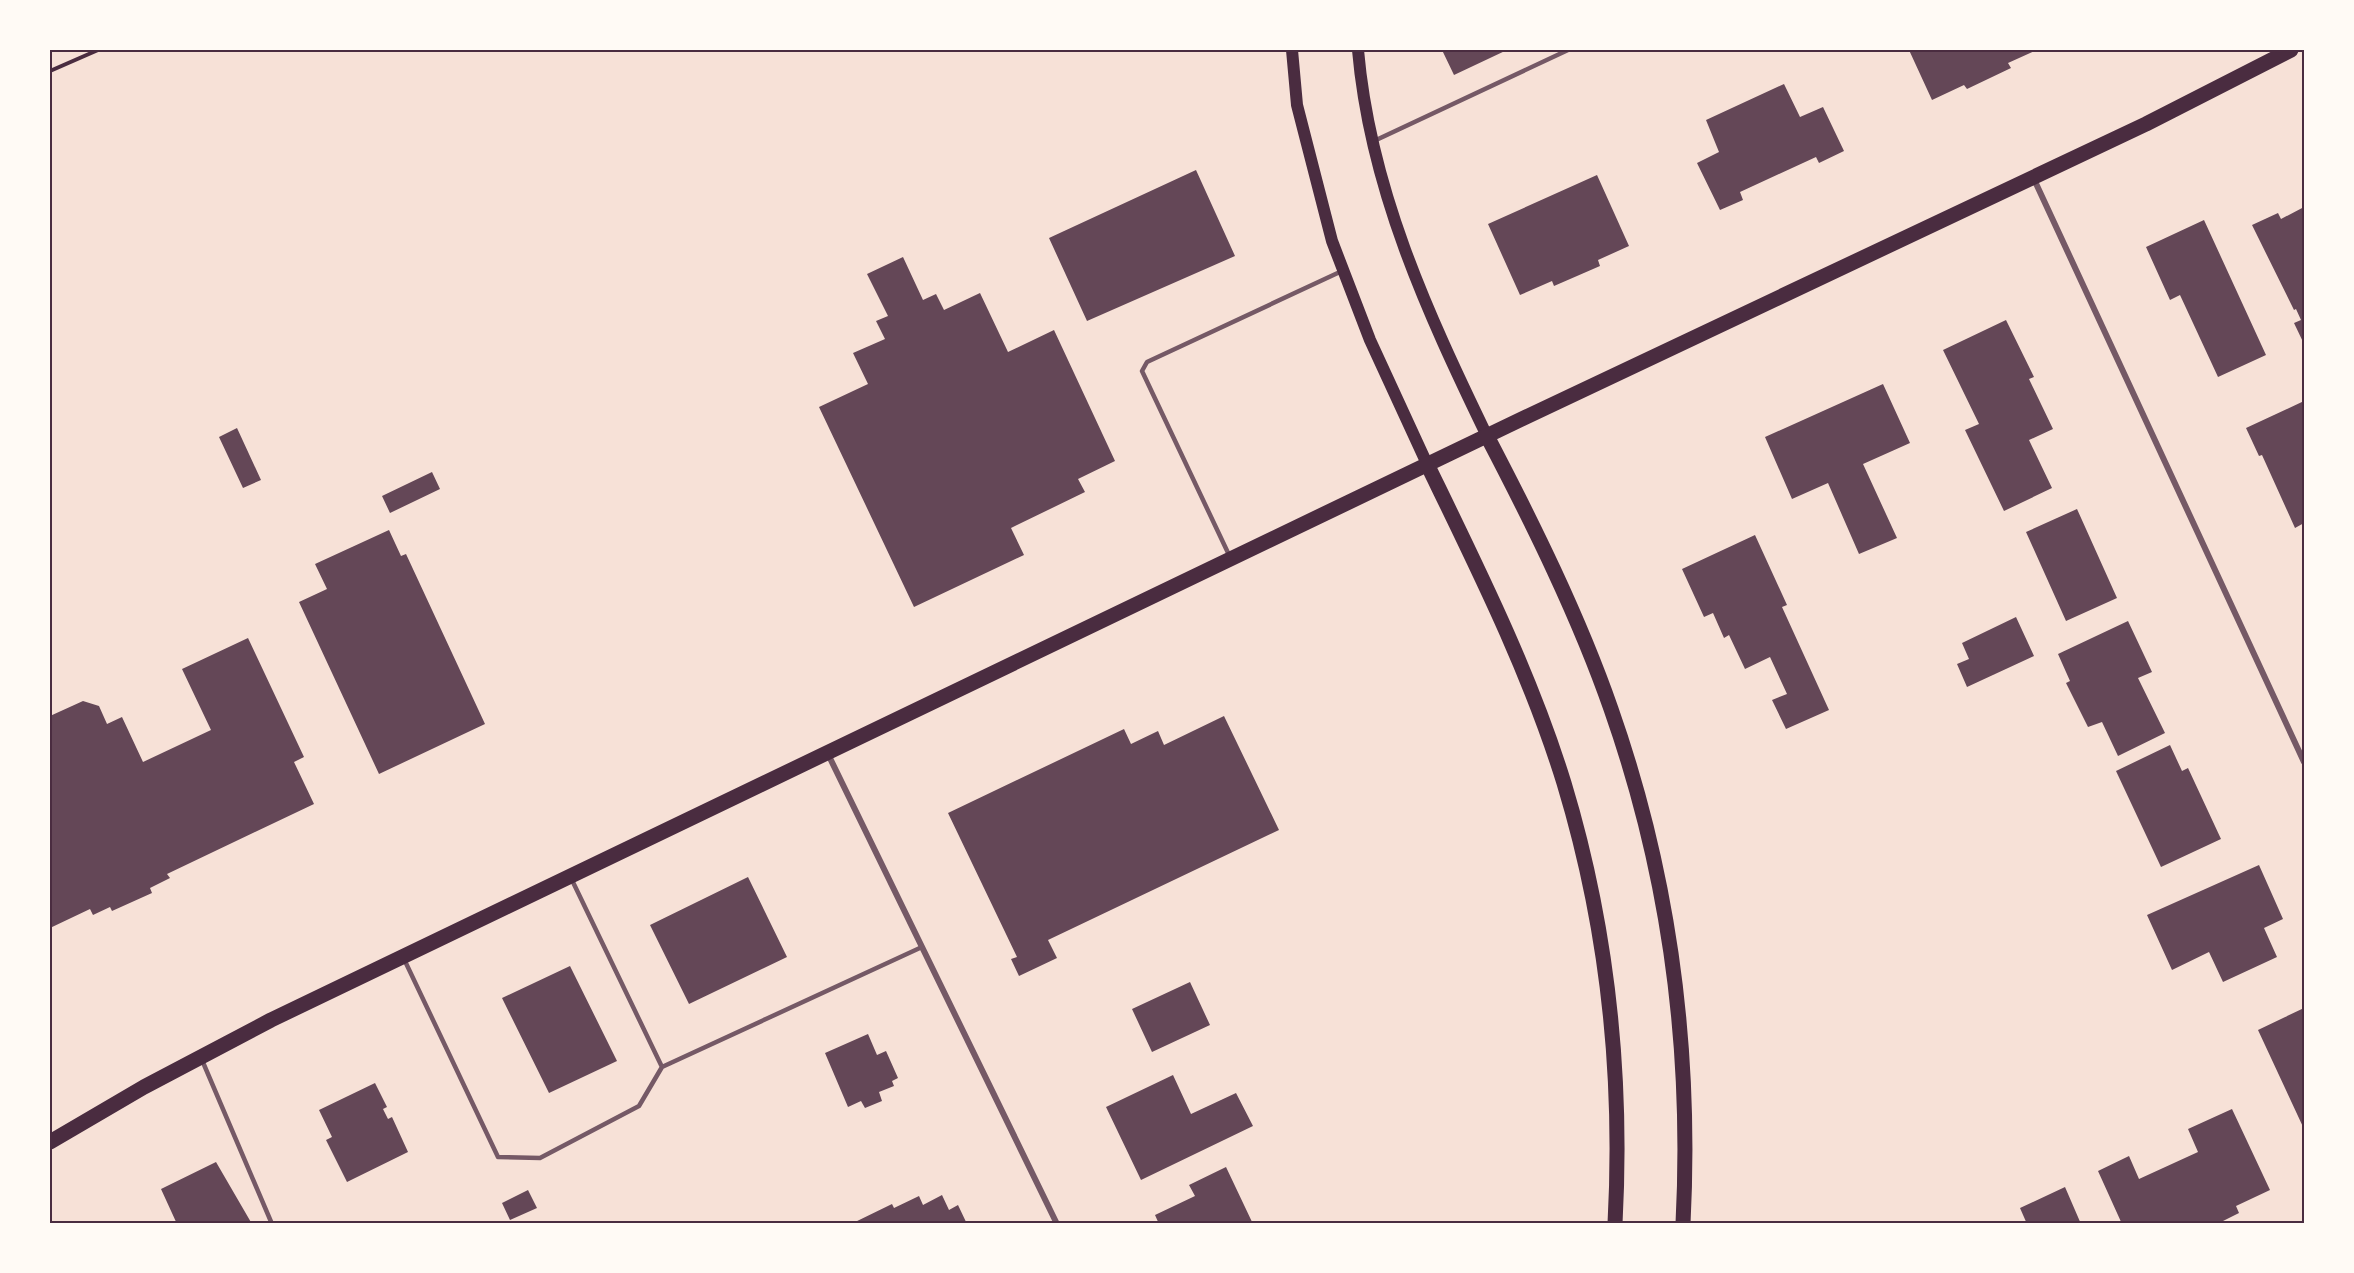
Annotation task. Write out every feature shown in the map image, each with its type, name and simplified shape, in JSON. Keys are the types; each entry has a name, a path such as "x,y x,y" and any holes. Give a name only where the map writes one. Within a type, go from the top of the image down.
{"main road":[{"path":"1292,50 1297,105 1305,144 1342,271 1395,398 1502,621 1530,689 1563,781 1585,860 1606,979 1613,1049 1618,1173 1615,1224"},
{"path":"1358,50 1372,142 1395,225 1421,295 1527,515 1611,707 1649,835 1666,921 1681,1031 1686,1167 1683,1224"},
{"path":"50,1142 144,1087 271,1020 1487,436 2146,124 2291,50"}],"street":[{"path":"2033,176 2304,762"},
{"path":"827,752 1057,1224"}],"lane":[{"path":"1372,142 1568,50"},
{"path":"1232,560 1142,371 1147,362 1342,271"},
{"path":"570,876 662,1067"},
{"path":"403,956 498,1157 540,1158 639,1106 662,1067 922,947"},
{"path":"201,1057 272,1224"}],"path":[{"path":"50,71 98,50"}],"building":[{"path":"1442,50 1507,50 1454,75"},
{"path":"1909,50 2037,50 2008,63 2011,68 1967,89 1964,85 1932,100"},
{"path":"1784,84 1800,117 1823,107 1844,151 1819,163 1816,157 1740,192 1743,200 1720,210 1697,163 1719,152 1706,120"},
{"path":"1196,170 1235,256 1087,321 1049,238"},
{"path":"1597,175 1629,246 1598,260 1600,266 1554,286 1552,281 1520,295 1488,224"},
{"path":"2304,207 2304,344 2294,323 2301,320 2252,225 2278,213 2281,219"},
{"path":"2204,220 2266,355 2218,377 2180,295 2170,300 2146,247"},
{"path":"903,257 923,300 936,294 944,310 980,293 1008,352 1054,330 1115,461 1078,479 1085,492 1011,528 1024,555 914,607 819,407 868,384 853,353 885,339 876,321 888,316 867,274"},
{"path":"2006,320 2034,377 2029,379 2053,429 2029,440 2052,488 2004,511 1965,430 1979,424 1943,350"},
{"path":"1883,384 1910,443 1863,464 1897,538 1859,554 1828,483 1792,499 1765,437"},
{"path":"2304,401 2304,523 2295,528 2262,455 2259,456 2246,428"},
{"path":"237,428 261,480 243,488 219,437"},
{"path":"432,472 440,489 390,513 382,496"},
{"path":"2077,509 2117,598 2066,621 2026,532"},
{"path":"389,530 401,556 406,554 485,724 379,774 299,602 327,589 315,564"},
{"path":"1755,535 1787,605 1782,607 1829,710 1786,729 1772,700 1787,694 1770,657 1745,669 1729,635 1724,638 1713,613 1704,617 1682,569"},
{"path":"2016,617 2034,656 1967,687 1957,664 1969,659 1962,643"},
{"path":"2128,621 2152,672 2138,678 2165,733 2118,756 2102,722 2088,727 2066,683 2070,681 2058,654"},
{"path":"248,638 304,757 294,762 314,804 167,874 170,878 150,888 152,893 112,911 110,907 93,915 90,909 50,928 50,716 83,701 99,706 107,724 122,717 143,762 211,730 182,669"},
{"path":"1224,716 1279,830 1048,940 1057,958 1019,976 1011,959 1017,957 948,813 1124,729 1131,744 1158,731 1164,745"},
{"path":"2170,745 2182,771 2188,768 2221,839 2161,867 2116,771"},
{"path":"2259,865 2283,919 2264,928 2277,957 2223,982 2209,952 2172,970 2147,915"},
{"path":"748,877 787,957 689,1004 650,925"},
{"path":"570,966 617,1061 549,1093 502,998"},
{"path":"1190,982 1210,1025 1152,1052 1132,1009"},
{"path":"2304,1008 2304,1129 2258,1030"},
{"path":"868,1034 877,1055 886,1051 898,1078 892,1081 894,1086 879,1092 882,1101 865,1108 861,1101 848,1107 825,1053"},
{"path":"1173,1075 1191,1114 1236,1093 1253,1126 1141,1180 1106,1107"},
{"path":"375,1083 387,1107 383,1109 388,1119 392,1117 408,1152 347,1182 326,1140 332,1137 319,1110"},
{"path":"2232,1109 2270,1190 2236,1206 2239,1213 2217,1224 2122,1224 2098,1171 2129,1156 2139,1179 2198,1152 2188,1129"},
{"path":"216,1162 252,1224 177,1224 161,1189"},
{"path":"1226,1167 1253,1224 1159,1224 1155,1215 1195,1196 1189,1185"},
{"path":"2065,1187 2081,1224 2027,1224 2020,1208"},
{"path":"528,1190 537,1208 510,1220 502,1203"},
{"path":"942,1195 949,1210 958,1205 967,1224 851,1224 892,1204 894,1208 919,1196 923,1205"}]}
